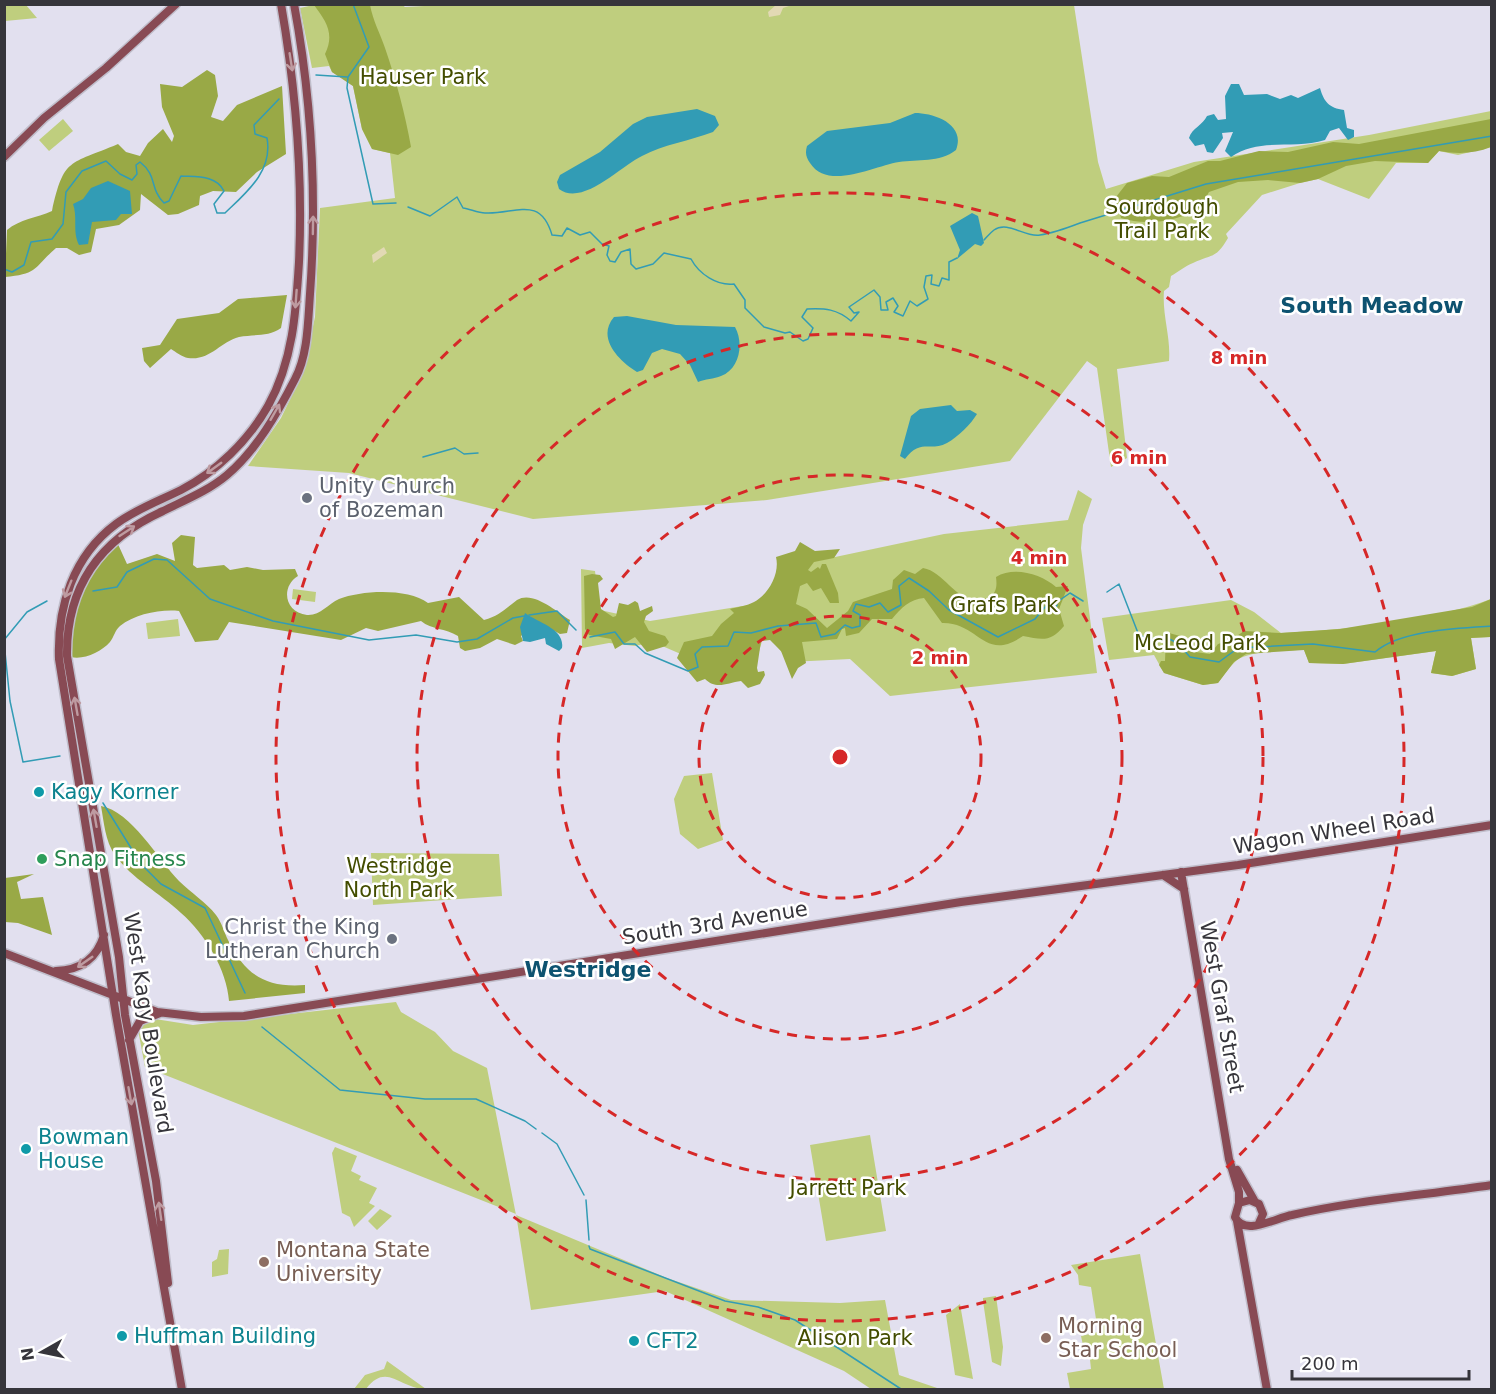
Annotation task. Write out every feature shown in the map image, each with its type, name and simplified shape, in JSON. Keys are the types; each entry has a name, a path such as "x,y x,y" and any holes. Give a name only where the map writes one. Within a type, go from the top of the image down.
{"main road":[{"path":"4,157 34,127 106,68 176,4"},
{"name":"West Kagy Boulevard","path":"182,1389 114,997 59,659 58,637 64,599 75,573 92,547 115,525 183,489 222,462 248,435 267,407 286,365 297,298 301,187 294,85 281,4"},
{"name":"West Kagy Boulevard","path":"166,1290 159,1200 129,1041 119,957 67,656 72,610 81,586 102,552 114,540 163,511 187,501 228,474 264,431 295,380 309,313 313,168 307,81 294,4"},
{"name":"Wagon Wheel Road","path":"1181,872 1491,825"},
{"name":"South 3rd Avenue","path":"4,953 114,997 162,1013 201,1017 244,1016 961,902 1181,872"},
{"name":"West Graf Street","path":"1181,872 1228,1147 1239,1192 1239,1203"},
{"path":"1163,875 1184,889"},
{"path":"50,971 74,969 88,962 98,950 105,932"},
{"path":"129,1041 140,1021 162,1013"},
{"name":"West Graf Street","path":"1228,1147 1254,1200"},
{"path":"1237,1221 1242,1226 1256,1225 1293,1214 1491,1185"},
{"path":"1267,1389 1235,1210 1239,1203 1254,1200 1261,1207 1275,1213 1293,1214"},
{"path":"1244,1253 1248,1234 1262,1217 1261,1207"}],"green space":[{"path":"318,4 401,4 405,7 462,4 1074,5 1098,162 1106,189 1194,162 1369,135 1491,111 1491,147 1458,155 1439,151 1428,163 1396,163 1369,199 1318,179 1262,195 1226,234 1228,238 1217,253 1190,264 1171,276 1169,287 1164,291 1169,361 1117,369 1127,458 1111,467 1097,368 1087,361 1010,461 767,500 533,519 349,473 248,466 281,418 303,373 315,317 320,208 395,198 390,153 372,149 362,129 353,86 332,72 329,66 312,68 300,8"},
{"path":"4,5 26,5 37,18 5,21"},
{"path":"314,5 370,5 396,84 411,147 398,155 372,149 362,129 353,86 332,72 325,54 329,40 328,28"},
{"path":"207,70 215,75 218,96 211,117 223,121 237,105 282,86 286,154 257,172 236,192 213,191 200,196 199,205 178,214 168,215 141,194 140,210 119,225 96,229 91,252 79,255 67,248 56,248 30,272 5,277 7,230 23,221 52,211 60,181 71,165 79,160 118,144 126,152 140,156 148,143 163,129 172,142 174,136 162,107 160,84 182,87"},
{"path":"63,119 73,131 49,151 39,140"},
{"name":"Sourdough Trail Park","path":"1491,119 1491,147 1485,149 1465,153 1439,151 1428,163 1375,161 1346,166 1318,179 1300,183 1268,180 1238,182 1209,192 1199,208 1181,217 1150,222 1121,218 1116,197 1127,183 1152,176 1169,177 1208,161 1220,161 1259,151 1288,152 1333,142 1359,144"},
{"path":"287,295 281,328 276,331 232,339 203,357 188,358 171,349 150,368 144,361 142,348 160,345 177,319 219,313 238,299"},
{"name":"Grafs Park","path":"1078,490 1092,499 1083,525 1081,548 1097,673 890,696 850,659 790,662 770,638 762,641 755,666 683,655 653,642 635,646 609,643 582,648 581,569 595,571 600,610 650,621 755,604 779,583 777,566 821,560 944,534 1068,520"},
{"path":"181,535 195,537 193,565 197,568 224,565 230,570 247,567 263,570 295,569 298,576 289,586 288,599 294,610 307,615 316,614 339,599 349,596 385,592 409,595 428,603 459,597 484,620 498,614 517,600 530,598 545,603 570,620 567,633 560,634 538,622 521,636 523,641 515,645 497,639 480,648 465,651 460,648 458,636 421,621 378,631 366,628 341,640 229,622 218,640 195,642 179,611 164,611 133,618 118,628 110,642 102,649 87,656 71,657 76,609 87,581 105,555 117,542 127,564 157,554 175,561 172,543"},
{"path":"800,542 815,551 840,549 834,558 814,562 808,570 811,572 818,567 820,569 822,564 826,564 838,593 839,603 830,603 821,588 813,591 807,583 800,586 796,604 807,609 827,628 848,611 853,602 892,589 893,580 904,570 915,574 923,568 932,571 954,590 970,599 979,600 989,597 996,588 996,577 1011,572 1035,575 1056,587 1068,586 1059,609 1064,626 1051,637 1041,639 1023,636 1010,643 999,645 990,643 955,624 942,623 924,598 906,605 892,619 872,619 859,633 846,636 845,628 842,629 837,639 802,642 806,663 798,668 792,679 781,651 770,640 761,641 757,668 758,672 764,671 765,675 760,684 748,688 741,681 718,685 705,679 697,682 677,658 684,642 712,636 734,613 730,609 754,602 764,594 775,576 776,557 795,551"},
{"path":"600,575 603,579 598,583 601,609 613,617 616,616 619,603 628,605 635,601 640,611 652,606 653,611 646,616 644,622 649,631 665,636 669,642 666,646 647,652 635,637 615,649 611,639 589,635 585,629 584,576"},
{"path":"293,589 316,592 315,602 292,599"},
{"name":"McLeod Park","path":"1491,599 1491,649 1490,637 1471,638 1476,669 1452,676 1431,673 1436,651 1343,664 1309,663 1304,650 1289,650 1243,657 1234,662 1218,683 1203,685 1164,673 1154,655 1109,660 1102,618 1231,600 1254,612 1281,633 1332,630 1415,619 1468,607"},
{"name":"McLeod Park","path":"1491,599 1491,649 1490,637 1471,638 1476,669 1452,676 1431,673 1436,651 1343,664 1309,663 1304,650 1246,654 1234,662 1218,683 1203,685 1164,673 1159,665 1161,661 1165,661 1166,636 1169,633 1180,636 1188,651 1210,654 1218,644 1231,640 1244,631 1280,633 1340,629 1472,607"},
{"path":"178,619 180,636 148,639 146,623"},
{"path":"712,773 723,840 698,849 680,834 674,799 684,776"},
{"path":"101,806 112,810 133,826 179,881 212,910 235,952 250,970 258,977 279,984 305,985 305,993 229,1001 219,965 198,931 173,906 138,879 115,855 107,838"},
{"name":"Westridge North Park","path":"371,853 499,854 502,896 373,905"},
{"path":"34,874 17,882 21,899 43,897 52,935 18,923 5,922 5,878"},
{"path":"396,1002 401,1012 435,1032 453,1051 487,1068 516,1214 145,1067 139,1035 141,1024 155,1019 193,1025"},
{"name":"Jarrett Park","path":"870,1135 886,1231 826,1241 810,1145"},
{"path":"335,1147 357,1156 351,1171 361,1176 359,1180 377,1188 369,1203 375,1206 354,1227 350,1217 342,1213 332,1153"},
{"path":"380,1209 392,1216 377,1230 368,1221"},
{"name":"Alison Park","path":"516,1215 667,1278 731,1300 840,1303 885,1300 899,1375 940,1389 871,1389 844,1371 665,1291 531,1310"},
{"path":"229,1249 228,1274 212,1277 212,1262 217,1259 219,1250"},
{"path":"1140,1254 1164,1389 1070,1389 1067,1373 1091,1369 1089,1350 1084,1350 1081,1336 1098,1332 1091,1287 1079,1285 1078,1275 1071,1265"},
{"path":"996,1296 1003,1347 1001,1366 992,1362 983,1301 983,1298"},
{"path":"960,1304 973,1379 955,1375 946,1315"},
{"path":"387,1361 426,1389 388,1377 381,1377 366,1389 354,1389 365,1375 384,1369"}],"sand":[{"path":"776,5 792,5 783,8 780,15 769,17 768,12"},
{"path":"384,247 387,253 373,263 372,255"}],"water":[{"path":"1231,84 1239,84 1244,95 1267,94 1280,99 1291,95 1298,98 1320,88 1328,104 1344,110 1347,128 1354,130 1354,137 1348,140 1339,128 1330,131 1325,140 1313,143 1253,147 1231,157 1225,151 1233,132 1222,133 1223,138 1213,153 1207,152 1204,144 1195,146 1189,138 1207,116 1214,114 1218,120 1226,119 1225,96"},
{"path":"697,109 715,116 719,125 713,132 650,152 591,189 569,193 559,189 557,182 560,175 600,152 633,124 647,117"},
{"path":"915,113 939,118 952,127 958,141 956,150 936,159 899,162 839,176 818,171 808,159 807,146 827,131 890,123"},
{"path":"108,181 130,191 132,214 121,214 116,220 92,222 88,244 79,245 73,204 83,199 91,188"},
{"path":"972,213 978,216 984,243 981,246 975,244 957,259 960,250 950,226"},
{"path":"627,316 676,325 735,327 740,348 736,362 727,373 698,382 690,365 680,354 662,349 652,353 643,370 637,372 617,355 607,333 614,317"},
{"path":"951,405 957,411 970,410 977,414 964,430 947,443 920,447 905,459 900,456 911,416 920,409"},
{"path":"525,613 555,631 562,641 562,648 559,651 546,644 545,638 530,642 523,641 520,627"}],"waterway":[{"path":"353,4 369,47 348,77 347,88 373,204 396,203"},
{"path":"316,75 347,77"},
{"path":"4,269 12,272 24,265 31,242 52,239 63,224 66,192 82,171 106,161 120,174 132,180 137,174 136,165 140,162 152,177 156,192 164,203 169,201 181,176 211,179 224,191 214,204 217,213 225,213 250,189 262,171 268,150 267,138 255,134 254,125 279,99"},
{"path":"984,240 999,227 1034,235 1050,233 1206,184 1492,136"},
{"path":"408,207 430,216 457,197 463,208 485,213 525,209 533,211 547,222 552,235 562,236 567,228 580,235 590,232 602,244 609,246 607,255 610,261 615,262 621,252 630,249 631,264 636,269 653,264 664,253 691,259 709,278 721,283 734,284 745,300 745,308 764,327 785,333 790,332 803,341 808,339 813,328 802,317 807,309 830,310 851,321 859,312 854,313 849,307 874,290 880,297 881,310 888,310 886,302 893,298 898,306 894,312 903,316 910,301 917,306 928,299 924,287 926,276 932,275 931,284 939,286 942,278 949,280 949,262 957,258"},
{"path":"423,457 455,448 464,454 478,453"},
{"path":"93,591 117,587 127,572 154,559 167,560 210,599 273,621 369,640 416,635 457,642 477,639 513,618 524,616"},
{"path":"590,637 615,632 624,644 635,644 645,653 688,671 698,667 695,654 702,647 728,646 734,632 751,633 778,626 816,623 821,637 835,634 845,625 852,628 860,626 860,615 853,611 856,604 869,607 880,603 888,612 901,605 899,586 909,578 929,591 949,610 998,637 1035,619 1046,606 1055,609 1057,605"},
{"path":"1107,592 1119,584 1138,633 1146,639 1171,640 1190,657 1219,662 1238,648 1313,644 1375,652 1399,639 1414,635 1447,629 1492,626"},
{"path":"1060,600 1070,593 1083,601"},
{"path":"4,640 27,612 47,601"},
{"path":"529,615 557,611 576,630"},
{"path":"4,642 10,701 23,762 60,756"},
{"path":"103,803 141,864 161,884 205,908 245,993"},
{"path":"262,1027 340,1090 425,1099 476,1099 525,1121 536,1129"},
{"path":"542,1133 557,1144 584,1195"},
{"path":"586,1200 589,1240"},
{"path":"589,1246 590,1249 725,1301 758,1307 795,1320 901,1389 921,1390"}],"place":[{"name":"Unity Church of Bozeman","path":"307,498"},
{"name":"Kagy Korner","path":"39,792"},
{"name":"Snap Fitness","path":"42,859"},
{"name":"Christ the King Lutheran Church","path":"392,939"},
{"name":"Bowman House","path":"26,1149"},
{"name":"Montana State University","path":"264,1262"},
{"name":"Huffman Building","path":"122,1336"},
{"name":"Morning Star School","path":"1046,1338"},
{"name":"CFT2","path":"634,1341"}],"district":[{"name":"South Meadow","path":"1372,305"},
{"name":"Westridge","path":"588,969"}],"park label":[{"name":"Hauser Park","path":"423,77"}]}
